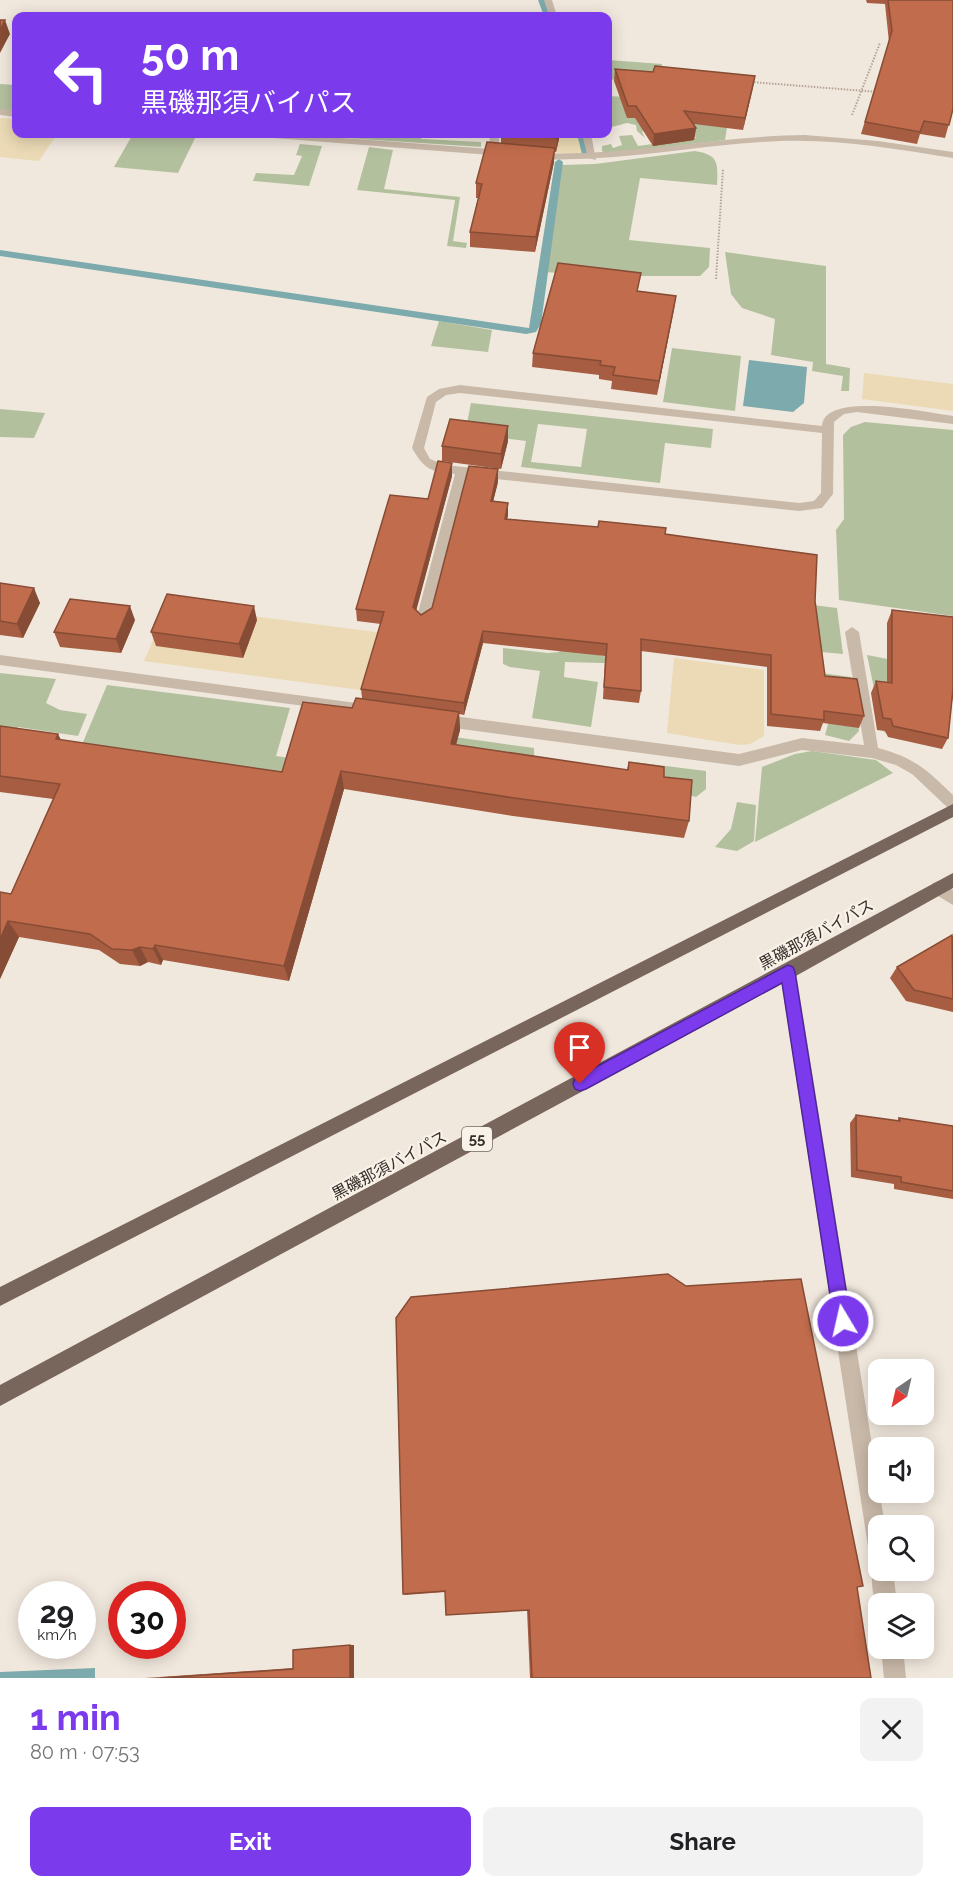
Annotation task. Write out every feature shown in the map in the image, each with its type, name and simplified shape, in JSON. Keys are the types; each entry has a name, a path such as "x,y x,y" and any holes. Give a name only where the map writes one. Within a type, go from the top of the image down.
{"main road":[{"path":"0,1297 953,810"},
{"name":"黒磯那須バイパス","path":"0,1396 788,972 948,889"}],"street":[{"path":"310,138 519,154"},
{"path":"494,138 496,153"},
{"path":"587,138 593,159"},
{"path":"530,155 593,159 756,139 843,138 953,155"},
{"path":"828,430 460,389 443,392 431,400 418,448 426,462 443,469 799,507 818,506 827,494 828,430 828,421 840,411 857,408 953,420"},
{"path":"423,620 462,471"},
{"path":"852,632 872,752"},
{"path":"0,660 387,712"},
{"path":"422,717 739,760 802,744 872,752 900,760 917,770 953,804"},
{"path":"788,972 873,1515"},
{"path":"893,1659 895,1678"}],"path":[{"path":"843,138 880,43"},
{"path":"749,82 862,89 885,93"},
{"path":"716,279 723,171 721,143"}],"green space":[{"path":"612,60 662,64 661,72 612,79"},
{"path":"0,84 12,85 12,112 0,111"},
{"path":"612,96 729,115 725,140 606,154 602,151 602,146 611,144 613,148 622,145 619,136 632,135 638,146 696,138 686,124 645,129 642,132 645,138 637,131 636,125 627,123 612,127"},
{"path":"131,138 195,138 178,173 114,167"},
{"path":"347,138 421,138 481,142 481,147"},
{"path":"300,144 322,146 309,186 253,181 256,173 294,175 302,156 296,155"},
{"path":"369,147 393,150 384,189 460,197 453,241 467,243 466,248 447,246 455,200 357,190"},
{"path":"695,151 709,155 715,161 717,185 640,178 629,240 710,248 709,267 700,276 606,276 544,272 561,165 595,164"},
{"path":"725,252 826,266 826,364 850,368 849,391 841,391 843,376 812,371 813,362 771,355 775,319 742,308 731,294"},
{"path":"439,321 492,330 488,352 431,346"},
{"path":"672,348 741,356 735,411 663,402"},
{"path":"471,403 713,429 711,448 665,443 660,483 521,467 526,441 502,438 466,428","holes":["538,424 587,429 581,467 531,462"]},
{"path":"0,409 45,413 34,438 0,437"},
{"path":"865,422 953,430 953,616 839,600 836,530 844,519 843,435 851,427"},
{"path":"813,605 837,608 843,654 821,652"},
{"path":"560,646 637,664 565,662 564,677 598,682 591,727 532,718 540,671 503,664 503,648 548,653 559,652"},
{"path":"867,655 913,664 889,713 886,733 883,731"},
{"path":"0,673 56,679 46,703 60,710 87,714 78,736 18,727 15,734 0,733"},
{"path":"821,673 851,677 859,731 849,741 825,735 836,695"},
{"path":"107,685 290,708 276,756 290,758 284,781 78,754"},
{"path":"419,732 534,748 535,777"},
{"path":"812,751 876,760 893,773 755,842 762,767 795,754"},
{"path":"634,762 706,771 706,789 696,797 631,779"},
{"path":"737,802 756,805 754,841 737,851 715,847 731,829"}],"sand":[{"path":"0,118 12,119 12,138 54,138 39,161 0,157"},
{"path":"505,138 580,138 584,154 516,151"},
{"path":"864,373 953,384 953,411 862,399"},
{"path":"168,605 399,635 383,693 144,661"},
{"path":"674,658 764,670 764,736 750,744 739,745 667,733"}],"water":[{"path":"749,360 807,367 804,403 793,412 743,406"},
{"path":"95,1668 95,1678 0,1678 0,1672"}],"building":[{"path":"888,0 953,0 953,109 949,125 924,121 920,132 865,122 892,31"},
{"path":"0,20 5,20 0,30"},
{"path":"655,66 755,76 745,118 684,111 696,128 654,134 636,106 628,106 615,69 653,72"},
{"path":"487,142 555,148 536,237 470,232 482,184 476,183"},
{"path":"558,263 641,273 637,291 676,296 659,381 613,375 615,367 600,365 601,361 533,353"},
{"path":"450,419 508,426 501,454 442,446"},
{"path":"438,461 452,463 413,607 421,615 432,608 469,466 498,469 491,501 508,503 505,519 598,527 599,521 666,528 665,534 817,555 815,601 825,676 857,679 864,716 824,711 824,720 771,714 771,655 641,639 641,691 604,687 607,644 483,631 464,703 361,689 384,612 356,609 390,495 428,499"},
{"path":"0,583 34,588 17,624 0,621"},
{"path":"167,594 254,606 239,644 151,632"},
{"path":"70,599 130,606 116,639 54,632"},
{"path":"892,610 953,617 953,689 948,738 893,726 891,719 883,718 876,681 892,683"},
{"path":"356,698 459,712 451,744 628,770 629,762 664,767 664,777 692,780 689,821 514,798 341,771 284,966 155,945 153,949 140,947 132,950 112,949 90,934 8,921 0,939 0,892 11,894 60,784 0,776 0,726 58,734 56,739 282,772 303,702 352,708"},
{"path":"952,935 953,999 914,990 897,967"},
{"path":"856,1115 900,1121 899,1118 953,1126 953,1191 901,1182 901,1177 857,1170"},
{"path":"668,1274 686,1286 801,1279 863,1586 857,1587 871,1678 532,1678 529,1610 446,1615 445,1591 403,1594 396,1318 411,1297"},
{"path":"350,1645 350,1678 160,1678 293,1669 293,1650"}],"waterway":[{"path":"542,0 546,12"},
{"path":"582,138 586,154"},
{"path":"0,253 526,331 533,330 536,324 559,162"}],"route":[{"path":"580,1084 788,972 843,1321"}]}
